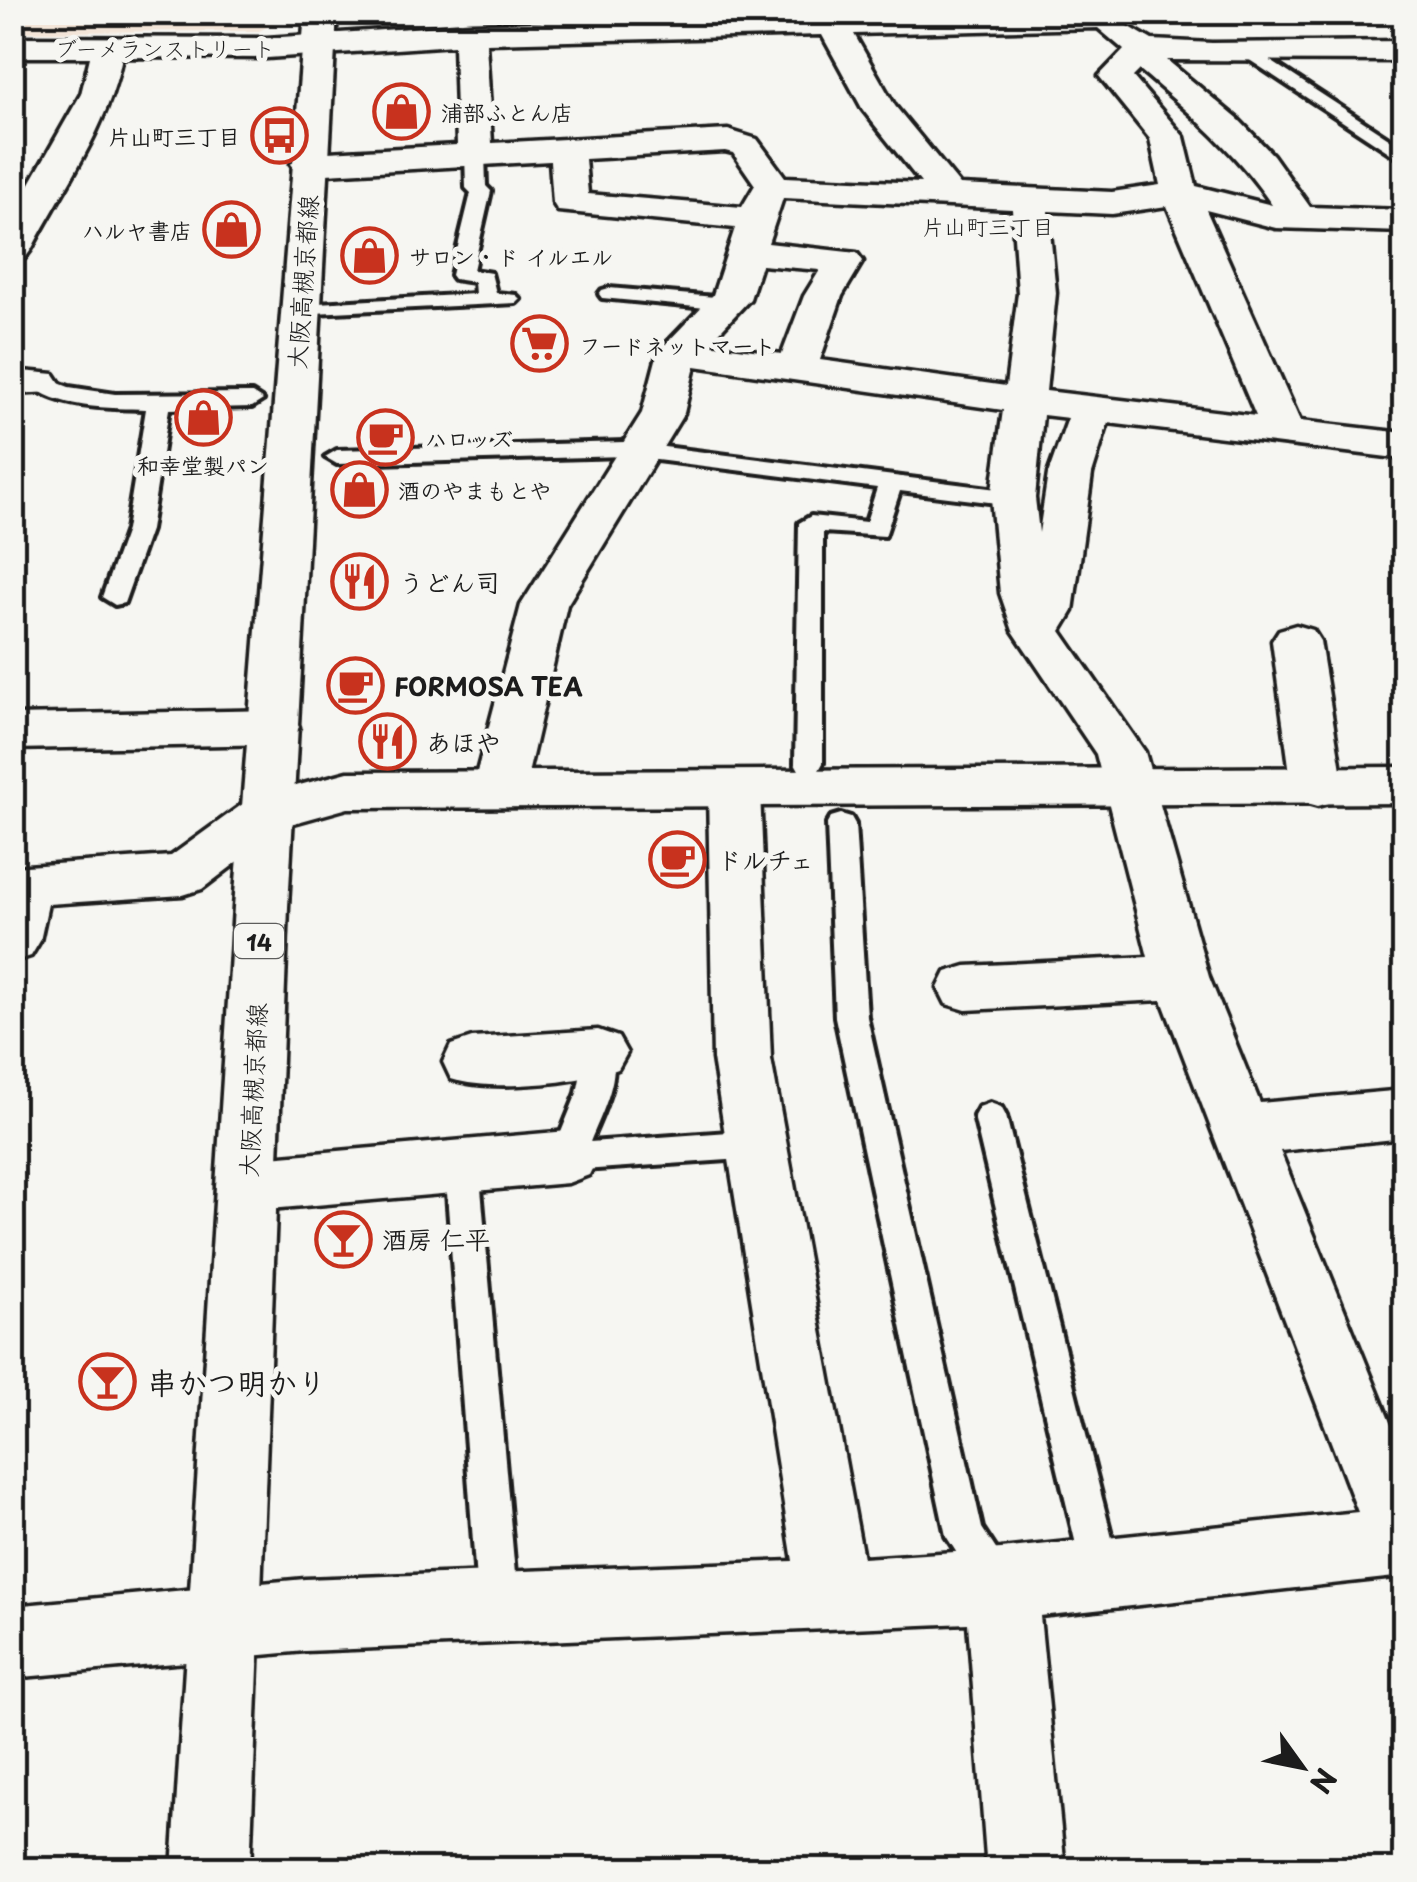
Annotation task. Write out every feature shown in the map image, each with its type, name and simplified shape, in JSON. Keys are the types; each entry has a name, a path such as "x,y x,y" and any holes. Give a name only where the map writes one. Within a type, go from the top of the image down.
{"street":[{"name":"ブーメランストリート","path":"12,47 108,47 320,29 470,34 705,19 833,25 1099,15"},
{"path":"1099,15 1227,127 1261,162 1300,219"},
{"path":"833,25 880,110 950,195"},
{"name":"大阪高槻京都線","path":"211,1870 269,811 320,29"},
{"path":"470,34 475,153"},
{"path":"1283,430 1180,193 1167,137 1115,76 1142,51 1251,52 1324,40 1395,57"},
{"path":"12,250 98,94 108,47"},
{"path":"309,164 728,140 746,146 759,220 727,304 678,352 662,413 544,605 499,787"},
{"path":"566,147 571,203 759,220 950,195 1112,204 1180,193 1276,217 1404,221"},
{"path":"30,158 66,158"},
{"path":"12,1642 226,1620 1001,1585 1404,1542 1181,977 1120,752 1037,631 1023,593 1013,498 1037,293 1029,200"},
{"path":"759,220 844,261 823,296 796,370"},
{"path":"678,352 1026,401 1404,446"},
{"path":"1037,631 1050,611 1070,474 1092,409"},
{"path":"1296,641 1318,788"},
{"path":"12,732 274,727"},
{"path":"12,941 18,886 183,874 269,811 348,790 1404,785"},
{"path":"734,791 742,1059 834,1595"},
{"path":"966,988 1181,977"},
{"path":"472,1062 598,1053"},
{"path":"1240,1130 1404,1114"},
{"path":"247,1186 568,1157"},
{"path":"1001,1585 1026,1870"}],"lane":[{"path":"1251,52 1404,156"},
{"path":"300,310 497,299 484,277 460,275 480,191 476,188 475,153"},
{"path":"609,294 727,304"},
{"path":"26,382 112,399 252,400"},
{"path":"115,597 138,530 158,400"},
{"path":"337,457 640,450 1013,498"},
{"path":"809,763 810,523 876,532 890,483"},
{"path":"840,824 851,1017 965,1536 1001,1585"},
{"path":"598,1053 593,1093 568,1157 757,1144"},
{"path":"990,1116 1102,1574"},
{"path":"462,1166 498,1608"}],"shaded area":[{"path":"21,13 279,13 279,21 259,31 13,32 13,18"}],"place":[{"name":"浦部ふとん店","path":"402,111"},
{"name":"片山町三丁目","path":"279,135"},
{"name":"ハルヤ書店","path":"231,229"},
{"name":"サロン・ド イルエル","path":"370,255"},
{"name":"フードネットマート","path":"540,344"},
{"name":"和幸堂製パン","path":"203,417"},
{"name":"ハロッズ","path":"386,437"},
{"name":"酒のやまもとや","path":"359,489"},
{"name":"うどん司","path":"360,582"},
{"name":"FORMOSA TEA","path":"355,686"},
{"name":"あほや","path":"387,742"},
{"name":"ドルチェ","path":"678,859"},
{"name":"酒房 仁平","path":"343,1239"},
{"name":"串かつ明かり","path":"108,1381"}],"district":[{"name":"片山町三丁目","path":"988,225"}]}
